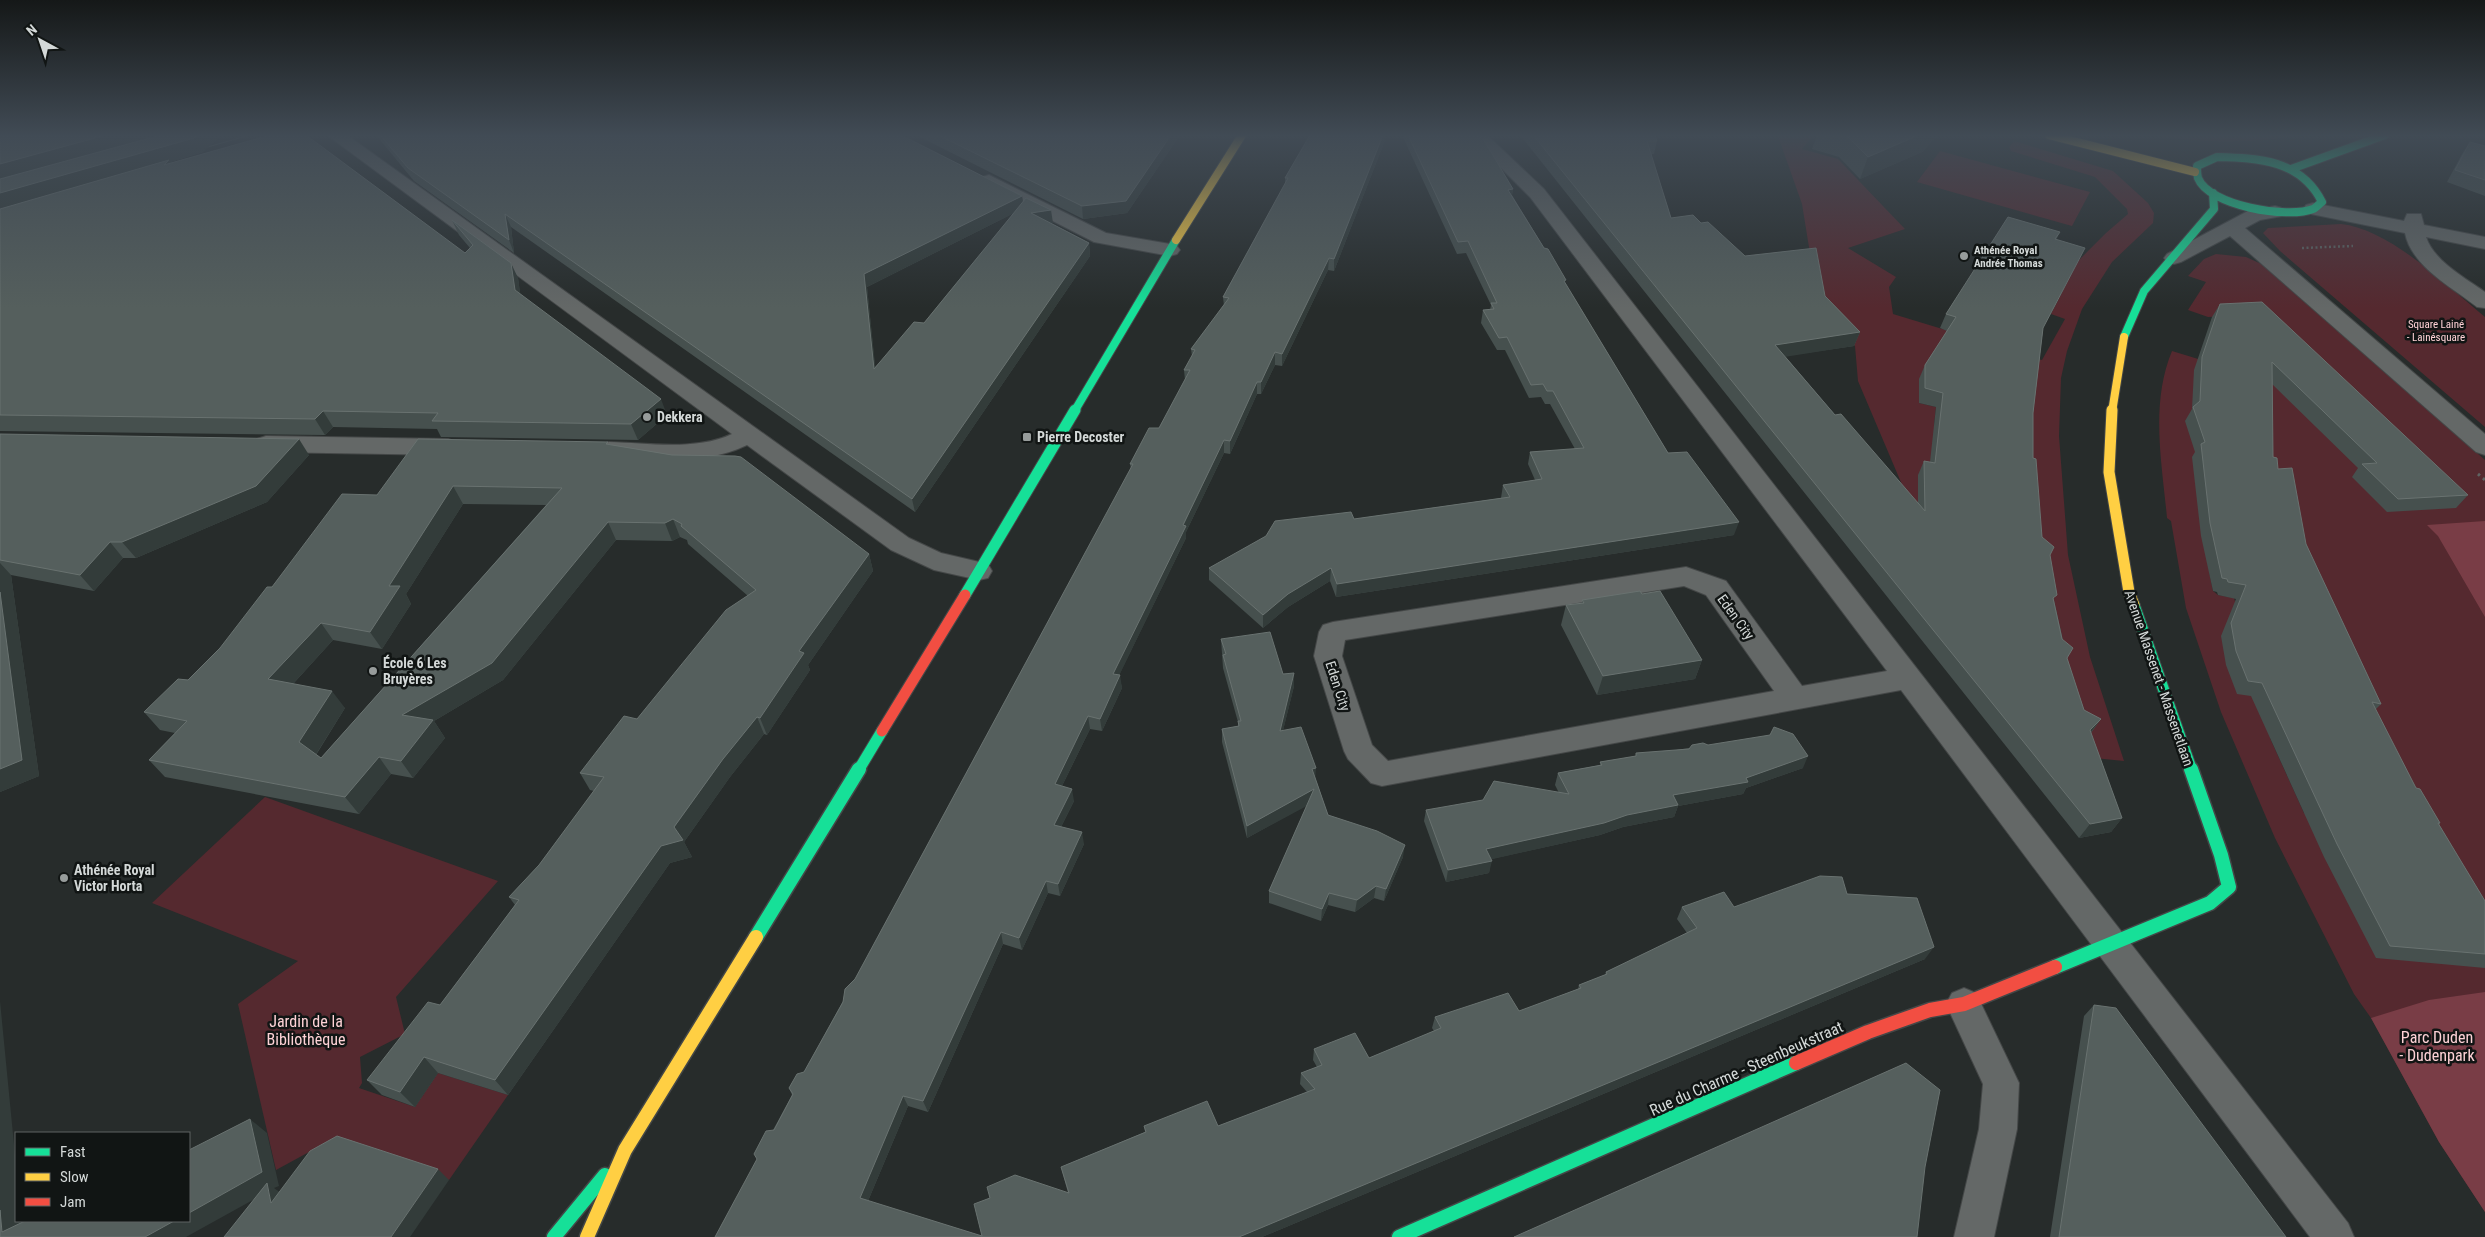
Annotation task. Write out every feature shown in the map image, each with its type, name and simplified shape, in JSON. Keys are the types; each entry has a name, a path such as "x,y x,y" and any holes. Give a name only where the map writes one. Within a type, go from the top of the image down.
{"street":[{"path":"415,193 900,544 934,560 979,570"},
{"path":"1011,193 1101,238 1170,250"},
{"path":"587,1237 625,1150 1029,491 1170,250 1206,193"},
{"path":"1537,193 2111,942 2334,1237"},
{"path":"2213,193 2253,208 2275,212 2297,212 2317,201 2414,224 2485,244"},
{"name":"Avenue Massenet - Massenetlaan","path":"2111,942 2210,903 2229,887 2221,855 2129,592 2109,472 2114,396 2125,334 2144,291 2214,209 2213,193"},
{"path":"2314,193 2317,201"},
{"name":"Avenue Massenet - Massenetlaan","path":"2174,258 2255,215 2275,212"},
{"path":"2414,224 2485,234"},
{"path":"2414,224 2416,240 2426,255 2485,302"},
{"path":"2233,228 2485,447"},
{"path":"586,449 696,451 722,448 748,435"},
{"path":"248,444 467,448"},
{"name":"Eden City","path":"1794,698 1716,588 1686,576 1333,632 1328,656 1359,752 1382,774 1908,678"},
{"name":"Rue du Charme - Steenbeukstraat","path":"1399,1237 1868,1032 1930,1010 1964,1004 2111,942"},
{"path":"1964,1004 2002,1083 1998,1129 1974,1237"},
{"path":"554,1237 625,1150"}],"path":[{"path":"2298,248 2354,246"}],"green space":[{"path":"1798,193 1870,193 1905,229 1848,248 1896,277 1889,287 1893,314 1949,331 1919,403 1936,407 1934,425 1937,427 1950,482 1918,476 1918,485 1937,530 1903,487 1858,381 1855,346 1830,321 1814,278 1802,204"},
{"path":"1955,193 2090,193 2072,226"},
{"path":"2111,193 2137,193 2148,203 2154,213 2153,223 2112,262 2082,309 2067,351 2061,378 2059,436 2068,555 2090,657 2124,761 2084,757 2034,555 2030,357 2042,360 2065,319 2051,314 2078,261 2128,214 2127,209"},
{"name":"Square Lainé - Lainésquare","path":"2341,224 2360,228 2398,247 2436,275 2485,317 2485,427 2280,251 2263,233 2268,228"},
{"path":"2216,254 2246,257 2268,267 2485,460 2485,1212 2439,1142 2371,1018 2354,994 2275,838 2221,712 2186,608 2171,521 2167,518 2159,434 2161,392 2165,371 2172,351 2231,369 2254,315 2208,317 2188,310 2206,282 2188,276 2204,259","holes":["2209,571 2295,616 2236,605 2234,598 2218,595 2213,591","2270,738 2378,751 2341,818 2304,813"]},
{"path":"2485,521 2485,617 2438,536 2427,525"},
{"name":"Jardin de la Bibliothèque","path":"265,797 498,881 396,997 405,1034 360,1057 362,1083 359,1088 415,1107 438,1073 508,1095 449,1180 331,1140 276,1170 238,1004 298,961 152,903"},
{"name":"Parc Duden - Dudenpark","path":"2485,992 2485,1212 2439,1142 2371,1018 2429,1000"}],"building":[{"path":"56,193 384,193 465,253 473,245 452,220 511,263 515,290 661,399 631,424 432,421 438,413 323,411 315,419 0,415 0,209"},
{"path":"443,193 1016,193 1022,196 864,274 874,369 914,322 924,323 1026,198 1051,210 1031,213 1089,243 912,499 505,214 509,240"},
{"path":"1055,193 1132,193 1126,201 1082,206"},
{"path":"1280,193 1360,193 1334,259 1329,258 1282,354 1275,352 1261,382 1257,382 1230,441 1224,440 1183,525 1186,526 1113,674 1120,675 1100,719 1088,716 1055,784 1072,789 1054,825 1082,832 1058,884 1046,881 1019,938 1001,932 923,1101 903,1096 860,1198 982,1236 974,1204 990,1198 987,1187 1015,1175 1069,1193 1061,1167 1146,1132 1144,1126 1207,1101 1218,1126 1315,1089 1301,1073 1322,1065 1314,1049 1355,1033 1369,1058 1441,1028 1435,1017 1508,993 1519,1011 1581,988 1579,985 1607,974 1606,972 1697,928 1682,907 1724,892 1734,907 1820,876 1842,877 1847,894 1917,898 1934,947 1239,1237 715,1237 757,1159 754,1154 766,1131 774,1130 793,1094 789,1088 797,1074 804,1072 843,1002 845,989 855,979 1133,464 1130,464 1149,428 1159,428 1190,370 1184,370 1195,350 1191,349 1229,298 1223,297"},
{"path":"1435,193 1510,193 1544,248 1548,249 1566,280 1564,281 1668,453 1687,452 1739,522 1337,584 1331,568 1288,594 1263,615 1209,568 1266,536 1275,521 1351,512 1354,519 1510,497 1503,485 1542,479 1530,452 1584,448 1553,391 1547,391 1543,384 1531,385 1507,337 1499,338 1483,310 1494,309 1491,303 1497,303 1468,241 1458,242"},
{"path":"1580,193 1663,193 1671,218 1693,215 1701,223 1708,222 1745,256 1816,248 1825,296 1860,332 1775,345 1835,415 1841,414 1925,511 1924,461 1935,463 1943,393 1925,388 1925,365 1956,317 1946,314 2008,217 2060,232 2055,239 2085,248 2043,328 2033,413 2033,458 2036,459 2042,537 2054,547 2050,555 2057,595 2053,598 2062,639 2073,648 2067,658 2084,710 2101,719 2090,730 2122,818 2090,824"},
{"path":"2262,302 2468,495 2398,499 2362,464 2377,463 2272,362 2273,457 2277,458 2278,469 2292,468 2306,544 2381,704 2372,702 2416,788 2420,789 2485,901 2485,954 2390,946 2337,844 2262,683 2248,681 2236,651 2231,623 2246,585 2228,582 2227,579 2222,578 2210,523 2201,444 2205,442 2193,407 2200,401 2202,357 2220,304"},
{"path":"0,434 299,439 256,486 122,542 110,542 80,575 0,560"},
{"path":"418,439 608,442 606,444 672,455 735,456 741,457 869,554 799,651 804,653 760,718 757,717 723,759 674,827 683,840 661,846 495,1080 424,1057 400,1092 367,1080 428,1002 440,1005 519,900 509,897 539,865 604,777 580,773 624,716 637,719 726,610 756,590 681,526 682,524 673,519 665,523 608,522 492,663 402,715 433,720 401,761 379,757 345,797 149,760 187,721 144,712 178,679 188,680 220,648 267,587 272,587 342,494 377,495","holes":["453,486 562,488 321,758 299,742 332,691 268,679 321,623 370,632 400,586 389,586"]},
{"path":"1640,591 1642,594 1660,591 1702,660 1603,676 1566,605 1584,603 1582,600"},
{"path":"0,592 22,760 0,769"},
{"path":"1270,632 1283,674 1294,673 1280,731 1301,727 1316,768 1312,769 1328,815 1377,831 1405,845 1386,889 1376,886 1357,900 1329,893 1322,909 1269,891 1314,789 1247,826 1222,729 1239,726 1238,721 1241,721 1223,655 1226,654 1221,639"},
{"path":"1774,727 1793,734 1808,756 1746,778 1748,782 1673,795 1678,805 1627,815 1604,823 1486,849 1492,861 1448,870 1426,810 1483,800 1494,781 1569,794 1558,773 1602,765 1600,762 1636,756 1636,753 1689,749 1692,745 1703,743 1708,745 1770,735"},
{"path":"2094,1005 2116,1008 2286,1237 2059,1237"},
{"path":"1906,1063 1940,1090 1925,1167 1917,1237 1514,1237"},
{"path":"250,1119 262,1172 190,1212 190,1149"},
{"path":"337,1136 438,1169 391,1237 224,1237 267,1183 271,1203 310,1151"},
{"path":"0,1210 2,1232 23,1222 172,1222 145,1237 0,1237"}],"traffic: fast":[{"path":"2213,193 2232,202 2250,207 2269,211 2302,212 2315,208 2322,202 2317,193"},
{"path":"2124,337 2144,291 2214,209 2213,193"},
{"path":"965,595 1176,240"},
{"path":"2055,967 2210,903 2229,887 2221,855 2134,605"},
{"path":"756,937 882,731"},
{"path":"1399,1237 1796,1063"},
{"path":"554,1237 605,1175"}],"traffic: slow":[{"path":"1176,240 1206,193"},
{"path":"2124,337 2113,396 2109,472 2129,592 2134,605"},
{"path":"587,1237 625,1150 756,937"}],"traffic: jam":[{"path":"882,731 965,595"},
{"path":"1796,1063 1868,1032 1930,1010 1964,1004 2055,967"}],"place":[{"name":"Athénée Royal Andrée Thomas","path":"1964,256"},
{"name":"Dekkera","path":"647,417"},
{"name":"Pierre Decoster","path":"1027,437"},
{"name":"École 6 Les Bruyères","path":"373,671"},
{"name":"Athénée Royal Victor Horta","path":"64,878"}]}
